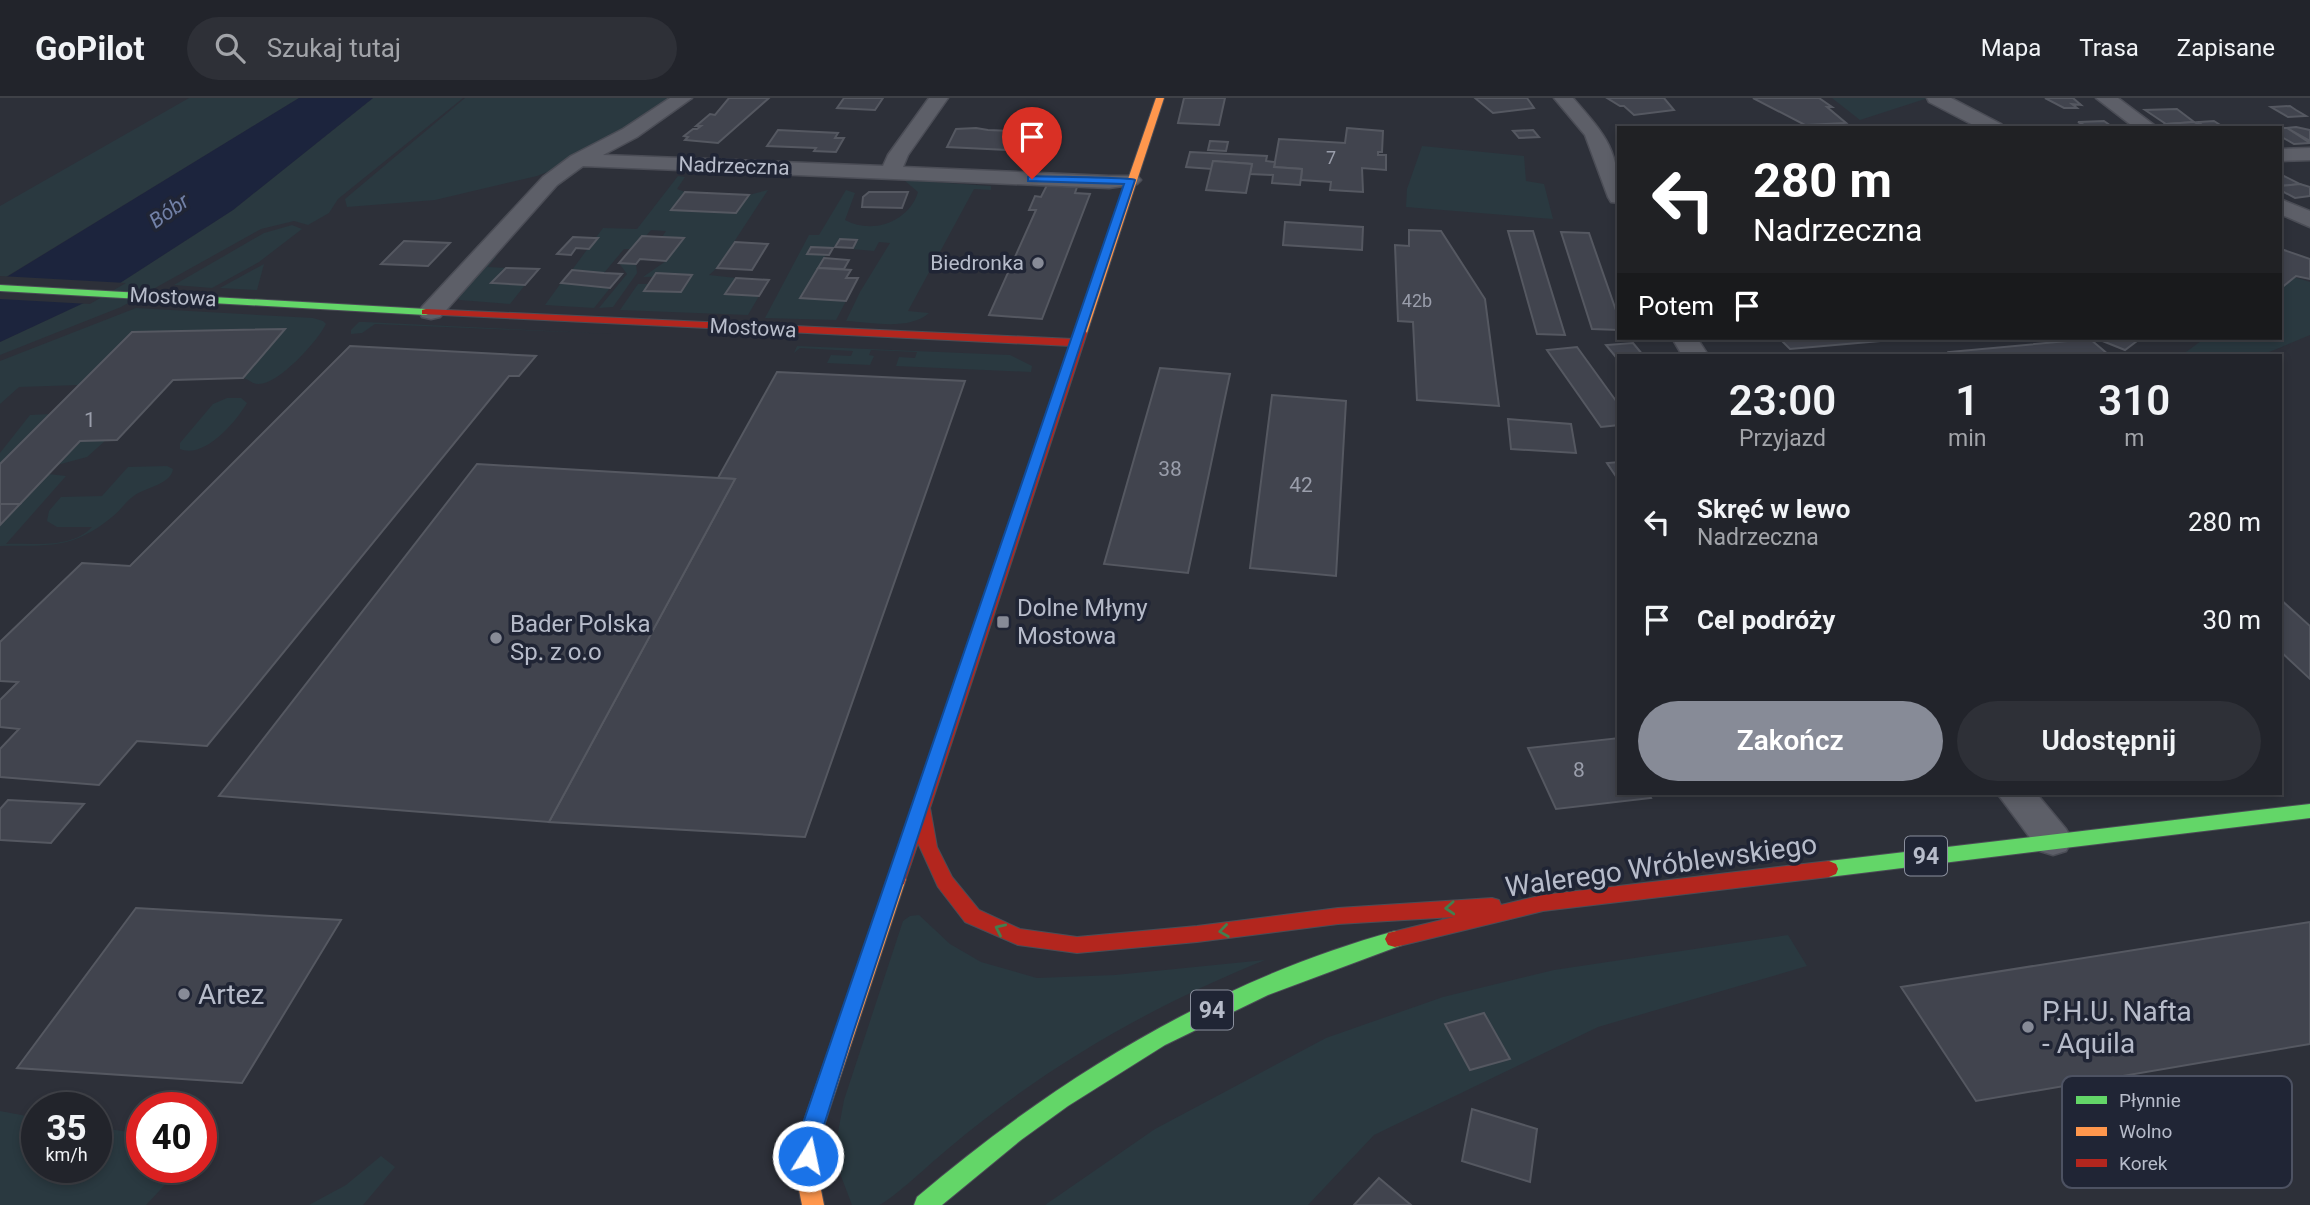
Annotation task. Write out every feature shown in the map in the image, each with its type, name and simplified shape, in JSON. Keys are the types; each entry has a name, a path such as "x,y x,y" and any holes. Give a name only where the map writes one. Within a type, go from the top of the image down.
{"street":[{"path":"431,312 550,181 578,160 630,133 683,98"},
{"path":"891,172 898,155 939,98"},
{"path":"813,1205 807,1175 809,1138 1130,180 1160,98"},
{"path":"1563,98 1594,134 1609,145 1617,187"},
{"path":"1936,98 1990,126"},
{"path":"2105,98 2145,126"},
{"path":"2282,155 2310,154"},
{"name":"Nadrzeczna","path":"578,160 1110,182 1130,180"},
{"path":"2282,206 2310,220"},
{"name":"Mostowa","path":"0,288 1076,343"},
{"path":"2017,795 2053,840"},
{"path":"921,806 928,847 944,882 972,916 1018,937 1077,945 1197,934 1338,916 1543,903"},
{"name":"Walerego Wróblewskiego","path":"925,1205 972,1163 1127,1054 1175,1027 1279,980 1377,944 1543,903 2310,811"}],"shaded area":[{"path":"189,98 299,98 6,277 0,276 0,206"},
{"path":"373,98 463,98 338,199 329,213 308,225 294,221 261,229 121,307 0,355 0,342 103,294 233,210"},
{"path":"465,98 683,98 578,160 537,176 435,200 347,207 345,199"},
{"path":"1832,98 1928,98 1860,120"},
{"path":"1422,146 1524,156 1526,181 1544,184 1553,219 1406,207 1407,189"},
{"path":"678,176 685,177 677,189 685,192 672,210 736,213 749,195 768,190 717,268 709,275 736,278 726,294 759,296 748,315 620,310 638,284 648,284 644,291 680,292 692,276 643,277 666,261 683,238 662,237 666,231 651,230 646,236 642,236 630,249 624,249 604,273 572,270 603,228 637,229"},
{"path":"904,180 991,186 991,190 974,189 908,311 929,313 921,319 901,324 846,321 890,243 879,242 874,251 852,249 856,240 840,239 833,248 811,247 807,254 826,255 801,298 846,301 836,320 765,318 809,235 819,235 846,190 855,193 845,220 878,226 898,218 913,202 918,192"},
{"path":"292,225 302,229 259,262 212,288 174,285 264,233"},
{"path":"489,257 496,257 488,267 506,268 492,283 525,285 510,304 460,300 456,297"},
{"path":"619,263 636,264 637,273 613,307 599,308 627,274"},
{"path":"264,264 257,290 220,288"},
{"path":"2294,277 2310,282 2310,335 2264,354 2183,354 2202,340 2282,340 2282,287"},
{"path":"561,283 610,288 594,308 545,305"},
{"path":"136,308 313,318 326,324 296,361 276,378 266,382 256,384 243,378 284,329 132,332 79,385 19,387 0,404 0,361"},
{"path":"359,322 612,334 375,324 362,333 351,334 351,330"},
{"path":"797,346 1010,355 1032,366 1031,372 896,366 899,357 915,358 917,352 871,350 869,355 874,356 870,365 827,363 831,355 851,356 853,351 800,348 794,353"},
{"path":"227,398 241,398 247,403 227,429 199,449 180,449 180,443 213,404"},
{"path":"51,414 0,464 0,453 30,415"},
{"path":"106,440 87,457 57,465 80,441"},
{"path":"167,466 173,469 168,478 135,495 98,528 84,535 72,540 59,544 0,546 0,525 48,474 66,476 6,544 52,543 74,539 92,527 57,527 47,521 49,511 61,497 102,496 128,467"},
{"path":"919,915 950,944 981,962 1037,978 1115,975 1265,960 1181,998 1100,1041 1022,1091 885,1202 879,1205 852,1205 841,1176 836,1143 844,1100 903,921 910,916"},
{"path":"1788,935 1807,966 1598,1027 1374,1135 1308,1205 1045,1205 1155,1129 1326,1038 1443,997 1554,970"},
{"path":"0,1111 21,1115 21,1183 112,1183 112,1129 126,1132 126,1183 167,1183 146,1205 0,1205"},
{"path":"381,1156 395,1167 363,1205 309,1205 346,1185"}],"water":[{"name":"Bóbr","path":"299,98 373,98 233,210 103,294 0,342 0,281"}],"pier":[{"path":"0,276 126,283 90,304 0,299"}],"building":[{"path":"729,98 769,98 718,143 685,140 688,137 684,136 701,126 696,126 710,114 715,115"},
{"path":"844,98 883,98 875,110 837,108"},
{"path":"1184,98 1225,98 1219,125 1178,123"},
{"path":"1475,98 1527,98 1534,108 1493,113"},
{"path":"1607,98 1664,98 1674,110 1634,115 1624,106"},
{"path":"1753,98 1819,98 1832,107 1827,107 1846,123 1805,125"},
{"path":"2045,98 2073,98 2081,105 2072,104 2077,108 2064,108"},
{"path":"2290,106 2306,116 2288,117 2271,107"},
{"path":"2177,109 2194,122 2166,124 2145,110"},
{"path":"2104,121 2111,126 2076,125 2084,125 2078,122"},
{"path":"2214,121 2222,126 2204,126 2198,122"},
{"path":"2194,122 2203,126 2170,126 2166,124"},
{"path":"1347,128 1383,131 1382,152 1378,152 1378,155 1386,155 1386,170 1362,168 1363,192 1330,190 1331,182 1301,180 1302,169 1274,167 1279,139 1345,143"},
{"path":"2282,128 2287,128 2310,143 2294,144 2282,137"},
{"path":"2287,128 2310,130 2310,141"},
{"path":"956,129 1059,133 1053,151 1046,152 947,147"},
{"path":"778,130 838,133 835,138 844,138 836,152 814,151 816,148 767,146"},
{"path":"1533,130 1539,137 1519,138 1513,131"},
{"path":"1210,141 1228,142 1226,151 1208,150"},
{"path":"1190,152 1267,156 1266,161 1275,162 1274,167 1302,169 1300,185 1272,183 1273,175 1250,174 1252,164 1213,161 1212,169 1186,167"},
{"path":"1213,161 1252,164 1246,193 1206,190"},
{"path":"2282,176 2284,176 2300,184 2282,186"},
{"path":"2300,184 2310,187 2310,196 2295,198 2282,191 2282,186"},
{"name":"Biedronka","path":"1047,185 1077,187 1075,193 1090,194 1042,319 989,315 1036,210 1029,210 1035,196 1041,197"},
{"path":"685,192 749,195 736,213 671,210"},
{"path":"869,192 908,192 902,208 862,207 863,197"},
{"path":"1285,222 1363,227 1362,250 1283,245"},
{"path":"1409,230 1441,231 1485,299 1499,406 1417,400 1413,322 1398,321 1395,245 1409,246"},
{"path":"1508,231 1533,231 1565,335 1537,334"},
{"path":"1561,232 1589,233 1617,313 1617,330 1592,329"},
{"path":"642,236 684,238 666,261 640,259 636,264 619,263"},
{"path":"573,237 598,238 589,249 576,248 571,255 557,254"},
{"path":"840,239 857,240 853,248 835,247"},
{"path":"404,241 450,243 428,266 381,264"},
{"path":"735,242 768,244 752,270 717,268"},
{"path":"811,247 833,248 829,255 807,254"},
{"path":"2282,249 2310,259 2310,279 2296,276 2282,287"},
{"path":"824,258 849,260 844,269 818,268"},
{"path":"506,268 539,269 525,285 491,283"},
{"path":"818,268 851,270 846,278 858,278 846,301 800,298"},
{"path":"572,270 622,274 610,288 561,283"},
{"path":"656,273 692,275 681,292 644,291"},
{"path":"736,278 769,280 759,296 725,294"},
{"path":"285,329 243,378 173,380 117,440 80,441 20,504 0,504 0,464 132,332"},
{"path":"1781,340 1892,340 1790,349"},
{"path":"2091,340 2108,354 1951,354 1949,352"},
{"path":"2100,340 2137,341 2125,350"},
{"path":"1633,343 1642,354 1617,354 1617,359 1606,345"},
{"path":"350,346 536,356 519,376 509,376 207,746 137,741 99,785 0,777 0,749 19,729 0,727 0,700 18,682 0,681 0,642 82,563 130,566"},
{"path":"1577,347 1617,402 1617,425 1601,427 1547,350"},
{"path":"1160,368 1230,374 1188,573 1104,564"},
{"path":"777,372 965,381 805,837 549,822 735,479 718,478"},
{"path":"1272,395 1346,401 1336,576 1250,568"},
{"path":"1508,419 1571,424 1576,453 1511,449"},
{"path":"1617,462 1617,478 1607,463"},
{"name":"Bader Polska Sp. z o.o","path":"477,464 735,479 549,822 219,796"},
{"path":"0,504 20,504 0,525"},
{"path":"2282,601 2310,626 2310,679 2282,653"},
{"path":"1617,738 1617,795 1649,795 1651,798 1556,809 1528,748"},
{"path":"8,800 84,804 51,843 0,840 0,809"},
{"name":"Artez","path":"136,908 341,920 242,1083 17,1068"},
{"path":"2310,922 2310,1044 2122,1076 2062,1076 2062,1086 1976,1101 1901,987"},
{"path":"1484,1013 1510,1059 1470,1070 1445,1024"},
{"path":"1472,1109 1537,1129 1530,1182 1462,1161"},
{"path":"1379,1178 1411,1205 1354,1205"}],"traffic: fast":[{"path":"0,288 426,312"},
{"path":"1829,869 2310,811"},
{"path":"925,1205 1014,1132 1060,1099 1158,1039 1261,988 1395,939"}],"traffic: slow":[{"path":"1081,333 1160,98"},
{"path":"813,1205 807,1175 809,1138 897,879"}],"traffic: jam":[{"path":"426,312 1076,343"},
{"path":"897,879 1081,333"},
{"path":"921,807 928,847 945,882 972,916 1018,937 1077,945 1197,934 1338,916 1492,906"},
{"path":"1395,939 1543,903 1829,869"}],"place":[{"name":"Biedronka","path":"1038,263"},
{"name":"Dolne Młyny Mostowa","path":"1003,622"},
{"name":"Bader Polska Sp. z o.o","path":"496,638"},
{"name":"Artez","path":"184,994"},
{"name":"P.H.U. Nafta - Aquila","path":"2028,1027"}],"route":[{"path":"808,1156 809,1138 842,1036 1130,180 1110,182 1032,179"}]}
